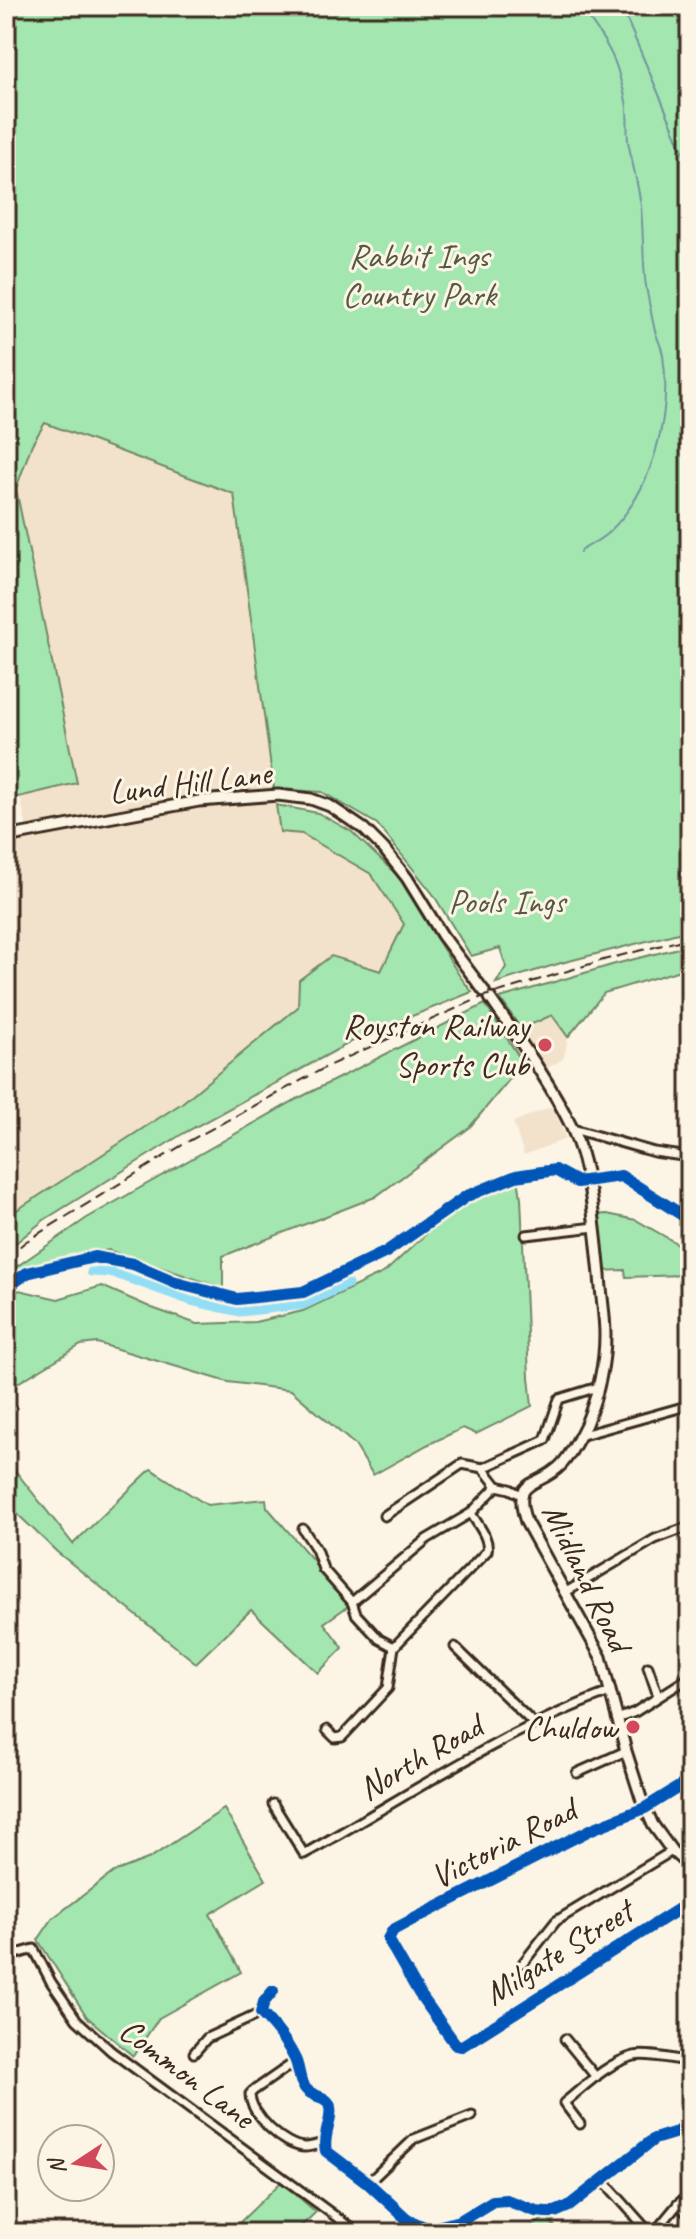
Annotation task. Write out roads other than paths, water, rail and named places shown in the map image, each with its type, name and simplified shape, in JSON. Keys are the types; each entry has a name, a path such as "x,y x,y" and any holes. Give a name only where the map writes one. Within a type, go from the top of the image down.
{"main road":[{"name":"Lund Hill Lane","path":"6,837 199,801 278,795 311,799 330,806 364,829 407,878 442,935 527,1049 573,1129"},
{"name":"Midland Road","path":"573,1129 588,1181 605,1337 598,1387 585,1426 563,1464 534,1482 521,1495 521,1508 598,1649 626,1751 653,1825 672,1851 690,1867"}],"street":[{"path":"573,1129 654,1152 690,1157"},
{"path":"526,1235 595,1227"},
{"path":"384,1516 462,1464 483,1468 545,1440 559,1399 598,1387"},
{"path":"579,1436 690,1405"},
{"path":"483,1468 497,1486 521,1495"},
{"path":"352,1602 427,1539 471,1513 497,1486"},
{"path":"327,1730 335,1738 342,1737 388,1688 394,1647 487,1551 486,1539 471,1513"},
{"path":"566,1592 655,1539 690,1526"},
{"path":"303,1529 316,1549 323,1569 352,1602 356,1614 379,1639 394,1647"},
{"path":"455,1647 533,1723"},
{"path":"648,1667 658,1696"},
{"path":"617,1719 635,1712 690,1677"},
{"name":"North Road","path":"273,1804 304,1854 489,1746 533,1723 610,1692"},
{"path":"577,1773 626,1751"},
{"name":"Victoria Road","path":"456,2045 389,1944 389,1934 592,1829 645,1808 690,1780"},
{"path":"523,1963 556,1921 672,1851"},
{"name":"Milgate Street","path":"456,2045 465,2045 690,1902"},
{"name":"Common Lane","path":"6,1960 34,1949 51,1982 77,2020 111,2051 358,2233"},
{"path":"194,2053 207,2038 261,2013 264,2002 273,1991"},
{"path":"261,2013 275,2027 296,2061 304,2088 326,2099 330,2105 324,2143 326,2151 368,2183 408,2220 429,2229 460,2221 493,2201 506,2200 536,2211 555,2212 569,2206 654,2139 677,2132 690,2122"},
{"path":"565,2039 596,2077"},
{"path":"580,2124 564,2103 617,2064 637,2055 686,2061 690,2058"},
{"path":"296,2061 253,2091 250,2094 252,2105 263,2123 294,2144 306,2147 324,2143"},
{"path":"368,2183 414,2139 472,2116"},
{"path":"602,2179 652,2233 690,2194"},
{"path":"678,2204 690,2216"},
{"path":"397,2233 408,2220"}],"waterway":[{"path":"580,6 612,57 625,97 628,141 641,206 646,285 662,352 665,402 656,450 638,495 610,531 580,553"},
{"path":"621,6 690,167"},
{"path":"91,1272 113,1273 191,1301 240,1312 304,1305 348,1284"}],"railway":[{"path":"6,1258 25,1242 189,1141 328,1066 482,997 607,959 690,938"}],"place":[{"name":"Royston Railway Sports Club","path":"545,1045"},
{"name":"Chuldow","path":"633,1727"}],"park label":[{"name":"Rabbit Ings Country Park","path":"419,274"},
{"name":"Pools Ings","path":"507,901"}]}
